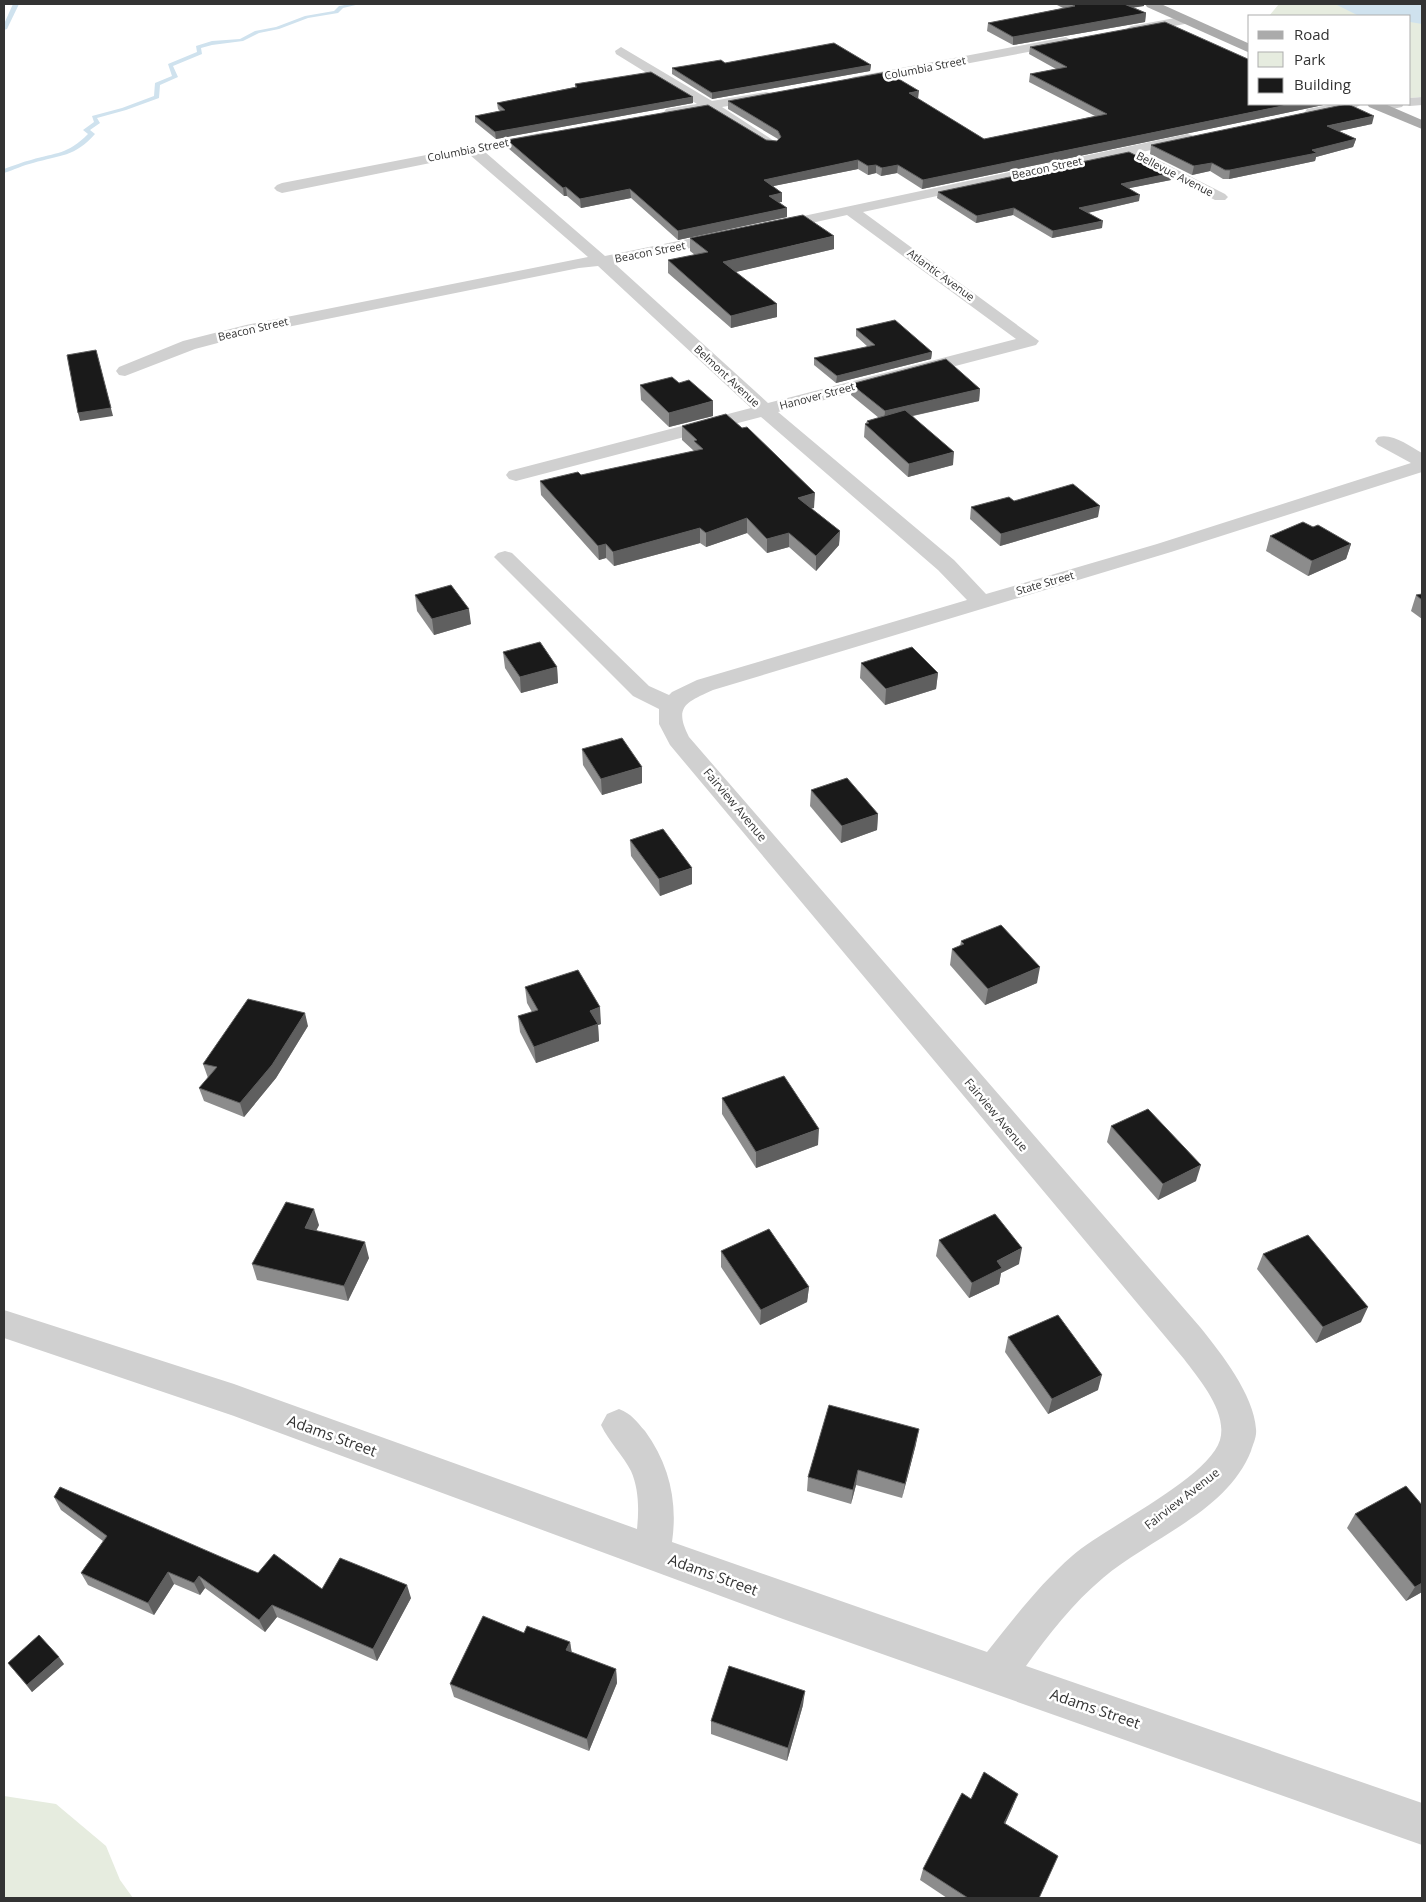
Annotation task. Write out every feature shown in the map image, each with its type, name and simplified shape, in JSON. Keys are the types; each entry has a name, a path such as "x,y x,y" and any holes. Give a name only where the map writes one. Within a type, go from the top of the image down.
{"main road":[{"path":"1151,4 1248,48"},
{"path":"1378,105 1422,125"}],"street":[{"path":"1116,32 1186,20"},
{"name":"Columbia Street","path":"841,83 1079,39"},
{"path":"621,51 772,144"},
{"path":"662,114 775,94"},
{"path":"1298,115 1350,105"},
{"name":"Columbia Street","path":"282,188 557,133"},
{"name":"Beacon Street","path":"125,370 189,345 246,330 579,263 602,261 750,232 1203,135"},
{"name":"Belmont Avenue","path":"472,149 602,261 764,410 946,565 982,602"},
{"name":"Bellevue Avenue","path":"1129,151 1220,197"},
{"name":"Atlantic Avenue","path":"850,210 1030,341"},
{"name":"Hanover Street","path":"516,475 1030,341"},
{"path":"1385,441 1422,461"},
{"name":"State Street","path":"672,706 680,697 705,685 1164,548 1422,466"},
{"path":"505,557 641,691 672,706"},
{"name":"Fairview Avenue","path":"672,706 669,714 671,726 680,740 1186,1336 1220,1381 1234,1411 1239,1427 1238,1439 1234,1453 1224,1466 1207,1483 1134,1536 1099,1557 1072,1580 1038,1619 995,1674"},
{"name":"Adams Street","path":"4,1324 234,1400 651,1552 1422,1824"},
{"path":"619,1425 644,1462 654,1493 657,1517 656,1536 651,1552"}],"green space":[{"path":"1279,4 1422,4 1422,97 1411,98 1411,15 1270,15"},
{"path":"4,1796 56,1804 106,1846 120,1880 133,1898 4,1898"}],"water":[{"path":"1335,4 1422,4 1422,24 1411,22 1411,15 1357,15"}],"building":[{"path":"1071,4 1124,4 1146,13 1013,37 988,23 1075,6"},
{"path":"1165,22 1248,59 1248,105 1287,105 923,180 898,165 882,168 876,165 868,166 858,160 764,180 782,193 769,196 787,208 678,231 630,189 580,199 566,187 563,188 507,140 708,105 766,140 777,141 781,137 778,131 728,101 887,72 919,91 909,93 984,139 1107,114 1030,74 1067,67 1030,47"},
{"path":"834,43 871,65 712,93 672,68 721,60 725,63"},
{"path":"651,72 693,97 495,132 475,116 505,110 497,103 577,87 575,84"},
{"path":"1343,105 1350,105 1374,116 1327,126 1356,139 1312,150 1317,153 1230,170 1225,170 1212,163 1194,166 1151,145"},
{"path":"1129,152 1172,173 1121,184 1140,195 1079,208 1103,221 1053,231 1014,208 977,216 938,192"},
{"path":"803,215 834,236 723,262 777,304 731,316 668,260 708,252 690,238"},
{"path":"895,320 932,352 837,376 814,358 875,345 856,329"},
{"path":"96,350 111,408 78,413 67,355"},
{"path":"946,359 980,389 885,411 851,384"},
{"path":"672,377 679,383 689,380 713,401 669,413 640,385"},
{"path":"905,410 954,452 909,464 865,424 869,423 867,421"},
{"path":"726,414 742,428 747,427 815,493 798,498 840,531 816,556 789,533 767,539 747,518 706,533 700,528 613,552 606,544 598,546 540,481 578,472 581,475 703,449 694,441 697,440 682,426"},
{"path":"1073,484 1100,506 1001,534 971,507 1009,497 1014,501"},
{"path":"1303,522 1313,527 1318,525 1351,544 1312,561 1270,536"},
{"path":"451,585 469,609 432,619 415,595"},
{"path":"1422,594 1422,600 1416,595"},
{"path":"540,642 557,667 520,677 503,652"},
{"path":"912,647 938,673 886,689 861,663"},
{"path":"622,738 642,767 601,779 582,749"},
{"path":"847,778 878,814 842,826 811,790"},
{"path":"663,829 692,868 659,879 630,840"},
{"path":"1001,925 1040,967 988,989 952,949 964,944 961,941"},
{"path":"578,970 600,1007 590,1011 598,1024 534,1047 518,1016 538,1010 525,987"},
{"path":"248,999 305,1013 272,1065 240,1103 199,1088 217,1067 203,1064"},
{"path":"784,1076 819,1129 756,1152 722,1098"},
{"path":"1148,1109 1201,1165 1163,1184 1111,1126"},
{"path":"286,1202 314,1209 305,1228 365,1242 344,1286 252,1264"},
{"path":"995,1214 1022,1248 997,1261 1002,1268 972,1283 939,1240"},
{"path":"769,1229 809,1287 761,1310 721,1251"},
{"path":"1308,1235 1368,1307 1323,1327 1263,1254"},
{"path":"1058,1315 1102,1375 1052,1399 1008,1337"},
{"path":"829,1405 919,1429 905,1484 858,1470 853,1490 808,1477"},
{"path":"1406,1486 1422,1505 1422,1583 1415,1587 1355,1514"},
{"path":"60,1487 258,1573 274,1554 322,1589 340,1558 407,1585 373,1649 272,1605 259,1620 199,1576 194,1583 168,1572 148,1603 81,1573 107,1536 54,1497"},
{"path":"483,1616 524,1633 527,1626 570,1642 566,1650 616,1669 587,1739 450,1684"},
{"path":"39,1635 59,1657 27,1685 8,1663"},
{"path":"729,1666 805,1691 788,1748 711,1721"},
{"path":"984,1772 1018,1794 1004,1823 1058,1856 1039,1898 968,1898 923,1869 962,1793 971,1799"}],"waterway":[{"path":"4,29 16,4"},
{"path":"4,171 32,161 59,156 78,148 92,134 86,130 97,123 94,117 157,97 157,84 175,77 170,65 200,53 198,47 212,43 241,40 257,32 277,28 307,17 336,12 341,7 357,4"}]}
